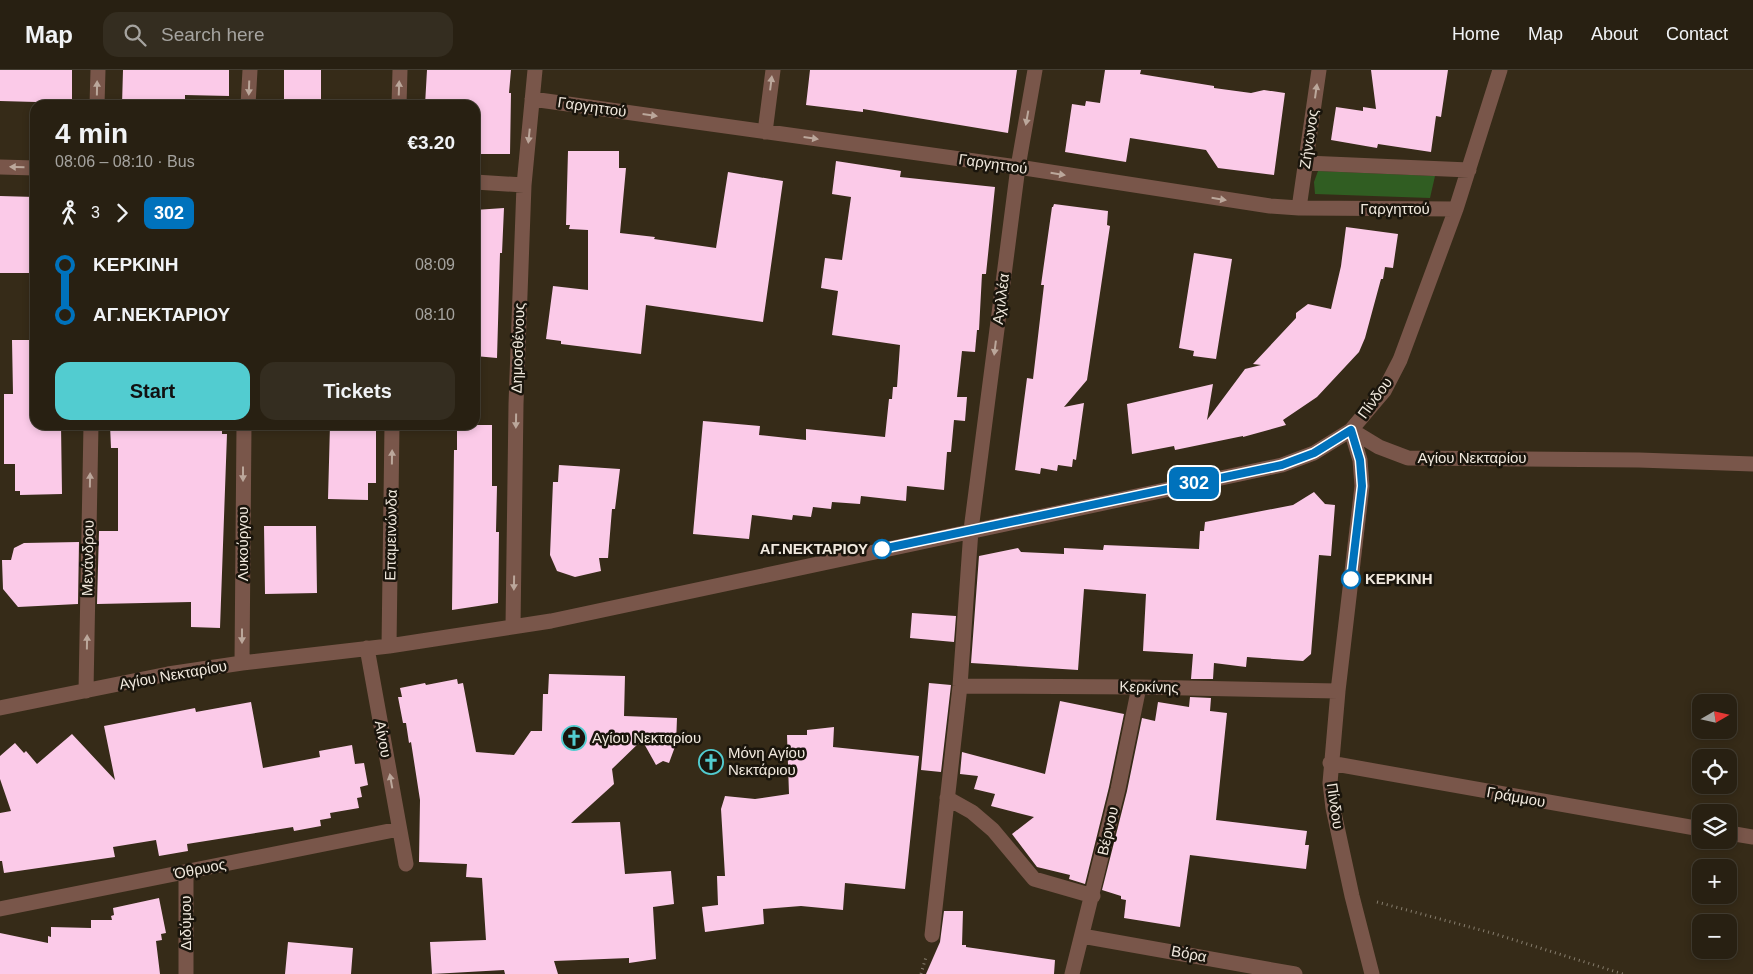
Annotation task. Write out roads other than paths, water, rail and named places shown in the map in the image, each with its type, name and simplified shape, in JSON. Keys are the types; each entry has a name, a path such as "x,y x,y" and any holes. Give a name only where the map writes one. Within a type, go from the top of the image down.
{"street":[{"path":"97,100 98,70"},
{"path":"248,100 250,70"},
{"path":"399,100 400,70"},
{"name":"Δημοσθένους","path":"513,627 516,404 524,185 535,70"},
{"path":"765,132 773,70"},
{"name":"Αχιλλέα","path":"932,935 960,686 972,530 1018,168 1035,70"},
{"name":"Ζήνωνος","path":"1299,208 1319,70"},
{"name":"Πίνδου","path":"1372,974 1352,896 1333,808 1330,782 1330,764 1362,486 1360,460 1351,430 1384,391 1400,360 1456,209 1500,70"},
{"name":"Γαργηττού","path":"532,99 1270,206 1299,208 1456,209"},
{"path":"1306,163 1469,170"},
{"path":"0,167 30,168"},
{"path":"480,182 524,185"},
{"name":"Μενάνδρου","path":"86,691 91,430"},
{"name":"Λυκούργου","path":"242,663 244,430"},
{"name":"Επαμεινώνδα","path":"389,646 392,430"},
{"name":"Αγίου Νεκταρίου","path":"0,708 168,674 242,663 389,646 551,621 1282,465 1314,453 1351,430 1379,447 1408,458 1639,460 1753,464"},
{"name":"Αίνου","path":"367,648 406,864"},
{"name":"Κερκίνης","path":"960,686 1338,691"},
{"name":"Βέρνου","path":"1072,974 1118,789 1139,687"},
{"name":"Γράμμου","path":"1330,764 1692,827"},
{"path":"948,798 972,812 993,830 1034,879 1092,896"},
{"name":"Όθρυος","path":"0,909 400,829"},
{"path":"1737,834 1753,837"},
{"name":"Διδύμου","path":"186,872 186,974"},
{"name":"Βόρα","path":"1082,936 1256,970 1295,974"}],"place":[{"name":"ΑΓ.ΝΕΚΤΑΡΙΟΥ","path":"882,549"},
{"name":"ΚΕΡΚΙΝΗ","path":"1351,579"},
{"name":"Αγίου Νεκταρίου","path":"574,738"},
{"name":"Μόνη Αγίου Νεκτάριου","path":"711,762"}]}
